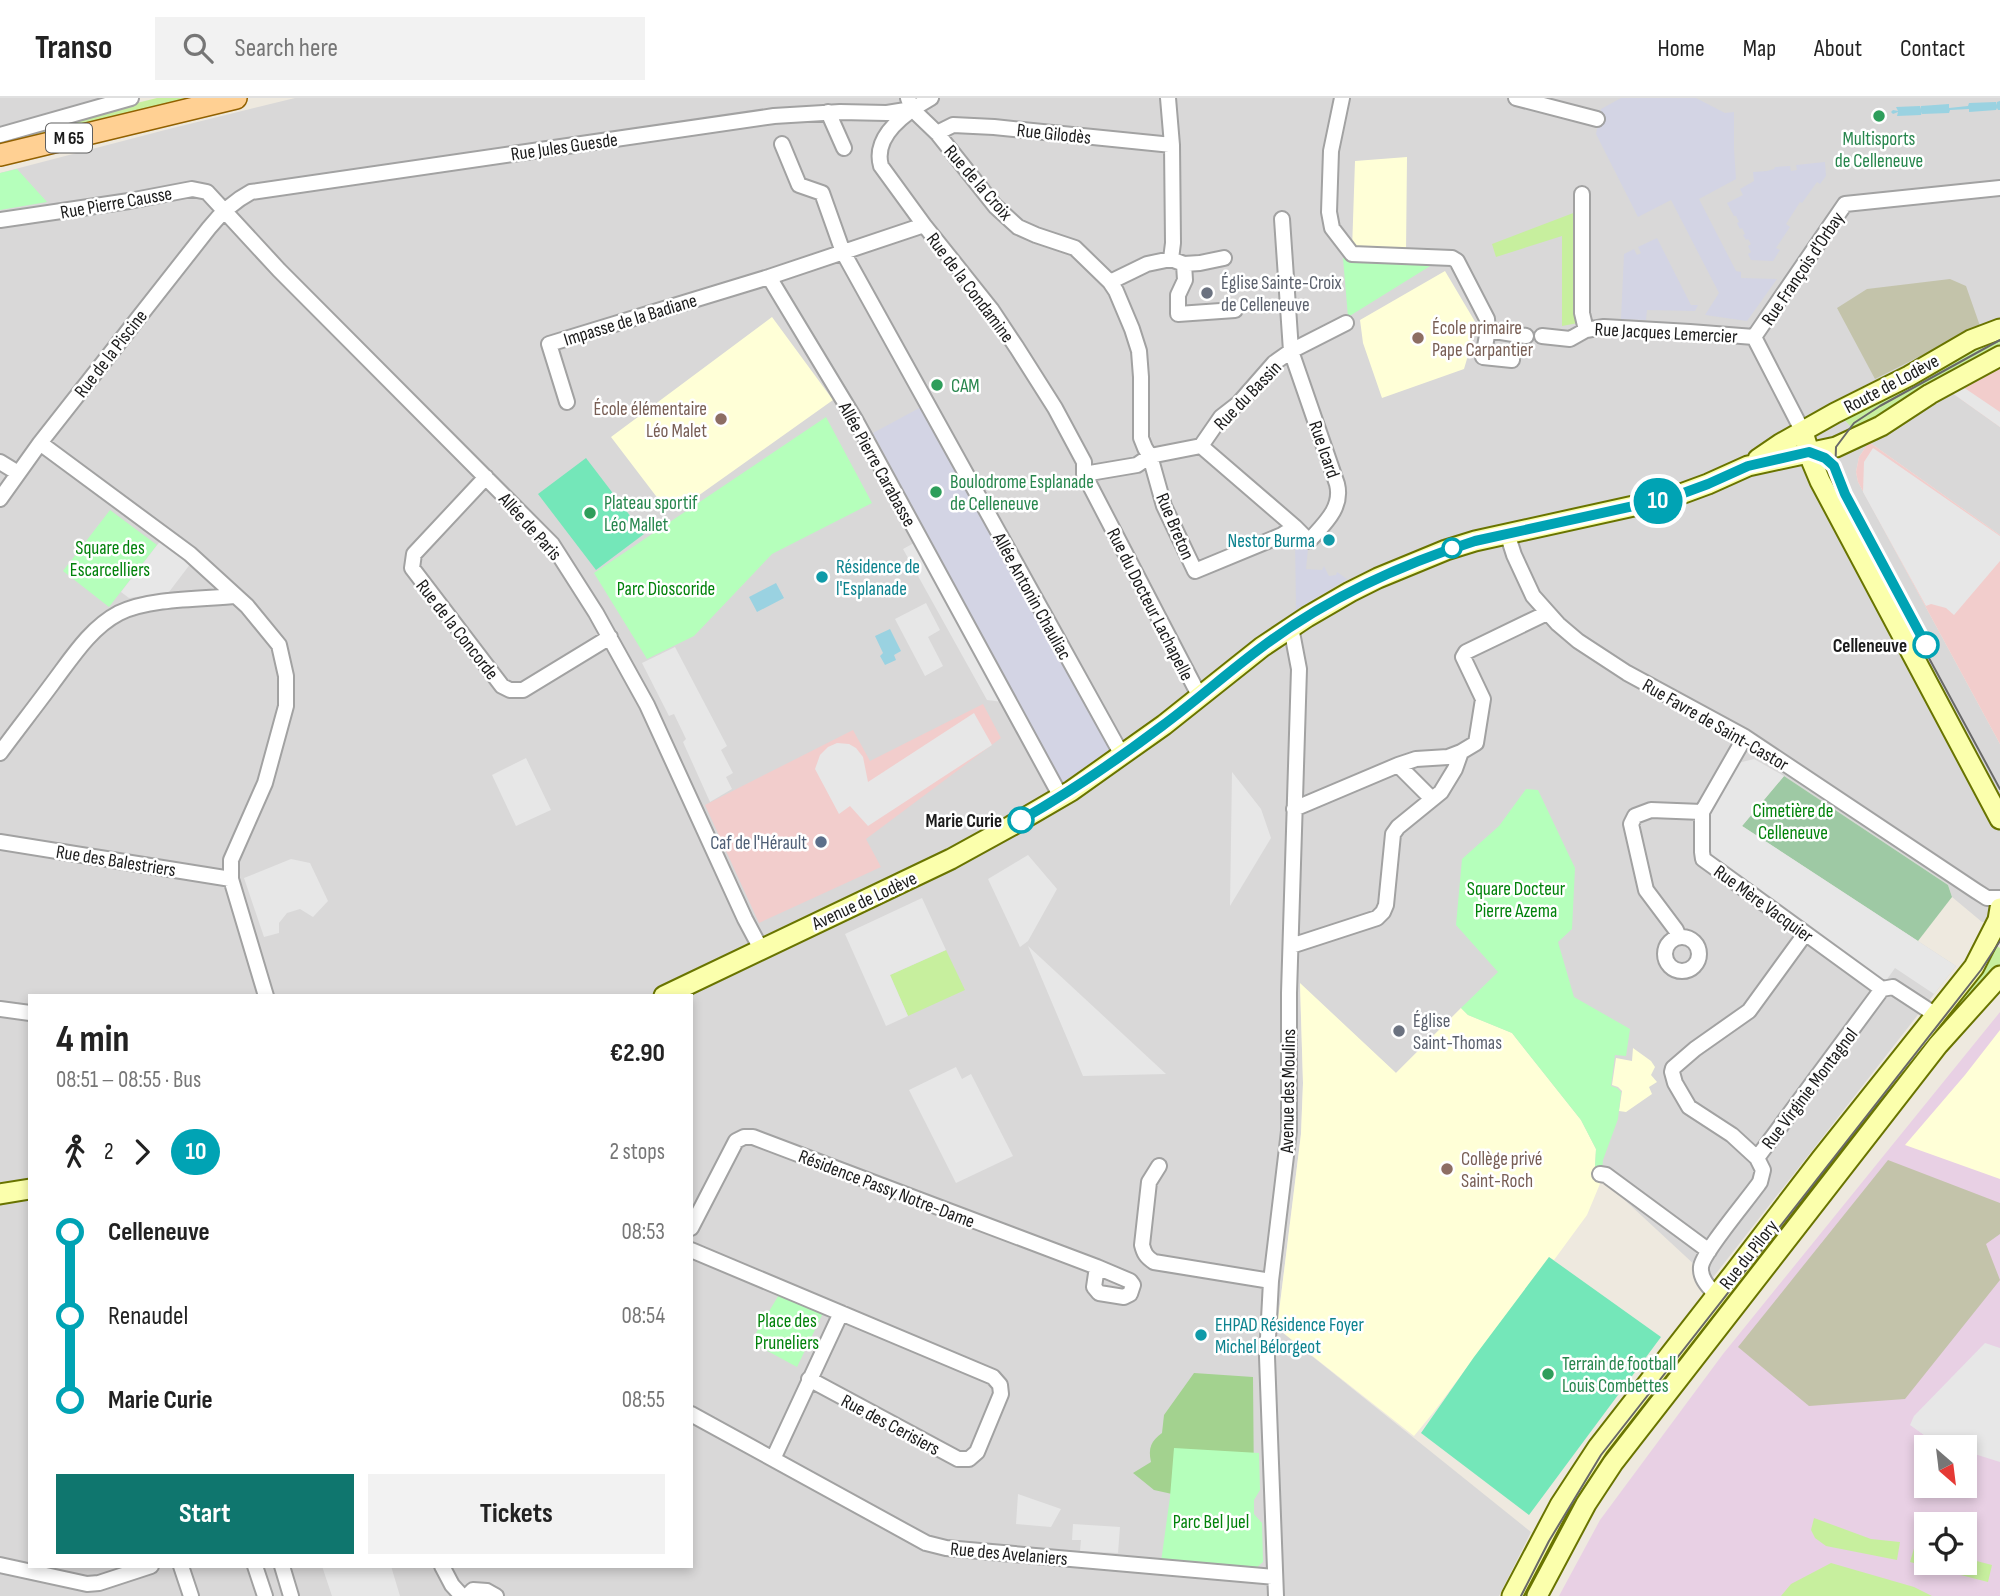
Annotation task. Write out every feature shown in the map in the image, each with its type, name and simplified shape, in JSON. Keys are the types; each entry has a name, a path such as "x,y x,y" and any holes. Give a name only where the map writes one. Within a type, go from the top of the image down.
{"main road":[{"name":"M 65","path":"0,155 236,98"},
{"name":"Route de Lodève","path":"1061,797 1200,697 1262,647 1291,627 1378,578 1446,550 1507,533 1670,498 1708,484 1748,466 1780,444 1971,340 2000,329"},
{"name":"Route de Lodève","path":"1748,466 1836,447 1881,426 1930,394 2000,356"},
{"path":"1803,432 1820,481 2000,819"},
{"name":"Avenue de Lodève","path":"667,994 951,859 1061,797"},
{"name":"Rue du Pilory","path":"1511,1596 1560,1505 1598,1447 1974,967 1999,917"},
{"name":"Rue du Pilory","path":"1536,1596 1586,1504 1613,1463 1938,1045 2000,976"},
{"path":"0,1194 28,1189"}],"street":[{"path":"910,104 931,98"},
{"path":"1168,98 1172,145 1173,243 1185,280 1178,295 1178,314 1235,310"},
{"path":"1342,98 1331,151 1329,212 1332,229 1352,254 1452,258 1457,261 1487,320 1483,357 1512,360"},
{"path":"1516,98 1598,119"},
{"path":"0,135 126,99"},
{"name":"Rue Jules Guesde","path":"223,211 251,192 263,189 774,116 887,113 910,104"},
{"name":"Rue de la Croix","path":"910,104 937,133 995,206 1017,226 1075,248 1116,290 1139,351 1141,438 1150,456"},
{"name":"Rue de la Condamine","path":"910,104 880,149 881,166 991,309 1017,348 1055,408 1084,462 1084,474"},
{"path":"828,113 844,148"},
{"name":"Rue Gilodès","path":"937,133 953,125 994,127 1172,145"},
{"name":"Allée Antonin Chauliac","path":"782,144 799,185 822,193 843,252 1111,740 1122,755"},
{"name":"Rue Pierre Causse","path":"0,220 129,201 192,188 207,192 223,211"},
{"name":"Rue François d'Orbay","path":"1803,432 1754,337 1845,204 2000,188"},
{"name":"Rue Jacques Lemercier","path":"1582,194 1582,313 1586,330 1604,327 1754,337"},
{"name":"Rue de la Piscine","path":"0,499 40,443 223,211"},
{"name":"Allée de Paris","path":"223,211 552,544 610,637 647,705 761,949"},
{"name":"Rue du Bassin","path":"1200,446 1221,417 1240,403 1274,363 1292,351 1282,219"},
{"path":"769,277 924,225"},
{"path":"1110,282 1147,264 1200,263 1224,258"},
{"name":"Impasse de la Badiane","path":"566,402 549,344 769,277"},
{"name":"Allée Pierre Carabasse","path":"769,277 856,421 1061,797"},
{"path":"1292,351 1346,323"},
{"path":"1488,330 1526,335"},
{"path":"1542,337 1570,339 1586,330"},
{"name":"Rue Icard","path":"1292,351 1339,494 1337,507 1309,541 1295,527"},
{"path":"40,443 190,554 236,596 279,645 286,676 286,706 265,783 231,860 231,879 265,994"},
{"path":"1084,474 1137,465 1150,456 1200,446 1295,527"},
{"name":"Rue Breton","path":"1150,456 1164,506 1195,571 1295,527"},
{"path":"0,462 18,473"},
{"name":"Rue du Docteur Lachapelle","path":"1084,474 1200,697"},
{"name":"Rue de la Concorde","path":"486,477 414,554 412,568 502,686 510,690 523,690 610,637"},
{"name":"Rue Favre de Saint-Castor","path":"1507,533 1533,596 1578,641 1627,673 1745,737 1987,898 2000,898"},
{"path":"0,753 69,661 92,634 120,612 145,604 236,596"},
{"path":"1294,809 1398,765 1416,759 1448,757 1476,743 1483,699 1464,657 1466,652 1548,613"},
{"name":"Avenue des Moulins","path":"1276,1596 1267,1383 1271,1280 1289,1131 1289,1012 1299,669 1291,627"},
{"name":"Rue Mère Vacquier","path":"1745,737 1702,812 1703,859 1882,989 1893,987 1936,1015"},
{"path":"1291,946 1377,918 1383,912 1393,834 1441,793 1461,752"},
{"path":"1398,765 1432,799"},
{"path":"1679,937 1646,890 1631,824 1635,816 1642,812 1702,812"},
{"name":"Rue des Balestriers","path":"0,842 231,879"},
{"path":"1757,1158 1732,1135 1689,1107 1675,1083 1672,1072 1673,1068 1695,1049 1749,1011 1805,933"},
{"name":"Rue Virginie Montagnol","path":"1709,1251 1760,1182 1763,1170 1757,1158 1882,989"},
{"path":"0,1009 28,1013"},
{"name":"Résidence Passy Notre-Dame","path":"693,1224 736,1141 753,1137 1097,1267"},
{"path":"1159,1166 1149,1182 1142,1245 1149,1259 1154,1262 1271,1280"},
{"path":"1600,1174 1606,1175 1709,1251 1701,1266 1703,1279 1716,1295"},
{"path":"693,1251 841,1313 773,1459"},
{"name":"Rue des Cerisiers","path":"809,1379 958,1460 969,1459 977,1452 1001,1394 1000,1385 993,1377 841,1313"},
{"name":"Rue des Avelaniers","path":"693,1415 926,1543 946,1548 1275,1577"},
{"path":"0,1565 87,1584 101,1590 147,1568"},
{"path":"182,1568 191,1596"},
{"path":"256,1568 265,1596"},
{"path":"283,1568 291,1596"},
{"path":"443,1568 452,1585 467,1594 486,1591 496,1596"}],"shaded area":[{"path":"0,98 109,98 0,126"},
{"path":"295,98 2000,98 2000,366 1953,393 2000,427 2000,535 1869,442 1859,457 1856,472 1858,482 2000,744 2000,922 1982,922 1952,897 1948,885 1784,776 1742,826 1956,966 1711,1280 1602,1179 1602,1173 1595,1167 1512,1033 1468,1015 1461,1008 1396,1073 1300,984 1303,1083 1301,1134 1277,1328 1531,1532 1499,1596 0,1596 0,173"},
{"path":"1621,98 1696,98 1725,113 1734,112 1736,179 1699,199 1736,271 1741,272 1741,278 1777,279 1747,321 1705,315 1719,293 1671,200 1638,217 1596,134 1601,109"},
{"path":"1407,157 1406,253 1352,250 1355,161"},
{"path":"1825,162 1826,176 1820,184 1817,182 1802,203 1800,202 1786,224 1790,227 1776,248 1780,250 1773,261 1751,260 1748,246 1751,244 1743,235 1745,234 1737,223 1739,222 1736,216 1727,203 1743,195 1740,189 1754,181 1753,172 1790,166 1791,171 1797,170 1796,165"},
{"path":"1657,238 1691,305 1698,305 1695,311 1647,310 1646,320 1621,319 1624,254 1634,249 1637,255 1641,253 1638,247"},
{"name":"École primaire Pape Carpantier","path":"1445,271 1477,325 1464,369 1382,398 1363,343 1360,320"},
{"path":"1950,279 1966,286 1980,326 1875,379 1837,308 1867,289"},
{"name":"École élémentaire Léo Malet","path":"772,317 833,400 688,503 659,500 611,437"},
{"path":"2000,366 2000,427 1952,393"},
{"path":"1963,387 2000,412 2000,427 1952,393"},
{"path":"923,406 1112,749 1061,783 873,433"},
{"path":"1869,442 2000,535 2000,744 1858,482 1856,472 1859,457"},
{"path":"1873,448 2000,536 2000,561 1954,615 1946,608 1931,604 1926,606 1863,492 1864,462"},
{"path":"1295,538 1308,549 1306,569 1322,570 1324,566 1329,576 1336,575 1337,572 1347,579 1296,610"},
{"path":"161,540 191,563 169,592 129,598 121,592"},
{"path":"914,543 1003,702 987,700 903,549"},
{"path":"926,603 940,630 928,637 943,666 925,676 895,619"},
{"path":"675,647 727,746 721,750 733,773 726,777 732,789 710,802 683,742 686,739 674,714 669,716 642,663"},
{"path":"983,704 1001,738 866,839 881,867 759,923 705,805 853,730 870,761"},
{"path":"974,713 992,745 868,826 850,806 839,814 815,769 820,755 828,747 837,743 856,748 863,757 868,782"},
{"path":"526,758 551,810 516,826 492,775"},
{"path":"1754,759 1784,776 1742,826 1956,966 1934,994 1895,968 1885,982 1709,858 1706,821 1738,763"},
{"path":"1232,772 1261,809 1271,838 1230,906"},
{"path":"1028,855 1057,889 1028,941 1020,947 988,879"},
{"path":"291,859 310,863 328,901 313,917 300,909 287,913 279,923 279,933 264,937 244,878"},
{"path":"922,898 946,950 890,975 908,1016 886,1026 845,934"},
{"path":"1028,946 1166,1074 1083,1076"},
{"name":"Collège privé Saint-Roch","path":"1300,983 1396,1073 1461,1008 1468,1015 1512,1033 1581,1120 1596,1149 1595,1167 1602,1179 1587,1215 1554,1260 1549,1257 1414,1436 1277,1328 1301,1134 1303,1083"},
{"path":"2000,1012 2000,1596 1559,1596 1600,1520 1723,1354"},
{"path":"2000,1030 2000,1179 1905,1145 1965,1075"},
{"path":"1633,1048 1651,1061 1655,1067 1651,1075 1657,1082 1649,1087 1652,1094 1626,1112 1619,1111 1622,1091 1612,1085 1616,1058 1632,1061"},
{"path":"956,1067 962,1079 971,1074 1013,1156 956,1183 909,1090"},
{"path":"1888,1160 2000,1203 2000,1234 1986,1244 2000,1280 1905,1399 1809,1406 1738,1347"},
{"path":"1985,1343 2000,1348 2000,1462 1978,1455 1978,1435 1924,1435 1910,1425 1914,1416"},
{"path":"1018,1494 1061,1509 1051,1527 1016,1524"},
{"path":"1073,1524 1120,1527 1118,1553 1080,1551 1081,1540 1072,1540"},
{"path":"323,1568 392,1568 400,1596 332,1596"}],"green space":[{"path":"157,98 201,98 0,148 0,137"},
{"path":"17,169 47,202 0,210 0,173"},
{"path":"1576,212 1578,323 1562,326 1562,236 1496,257 1492,244"},
{"path":"1343,258 1435,263 1348,317"},
{"path":"2000,335 2000,352 1859,432 1842,417"},
{"name":"Parc Dioscoride","path":"826,417 872,503 772,554 694,636 647,659 594,573"},
{"name":"Plateau sportif Léo Mallet","path":"586,458 644,534 596,570 538,494"},
{"name":"Square des Escarcelliers","path":"110,510 157,545 109,607 63,571"},
{"name":"Cimetière de Celleneuve","path":"1784,776 1948,885 1952,897 1918,941 1742,826"},
{"name":"Square Docteur Pierre Azema","path":"1526,789 1538,790 1575,868 1572,929 1558,942 1574,997 1630,1029 1626,1056 1615,1055 1611,1086 1621,1092 1618,1119 1602,1170 1599,1171 1595,1167 1596,1149 1581,1120 1512,1033 1468,1015 1461,1008 1498,972 1456,925 1462,859 1499,826"},
{"path":"1990,942 2000,948 2000,965 1982,984 1659,1396 1532,1596 1517,1596 1562,1509"},
{"path":"946,950 965,990 908,1016 890,975"},
{"name":"Terrain de football Louis Combettes","path":"1549,1257 1661,1337 1529,1515 1421,1433"},
{"name":"Place des Pruneliers","path":"780,1293 824,1311 797,1367 762,1348 756,1333"},
{"path":"1194,1373 1253,1377 1254,1491 1172,1494 1154,1490 1133,1473 1151,1462 1150,1449 1162,1433 1164,1415"},
{"name":"Parc Bel Juel","path":"1174,1448 1259,1453 1260,1490 1254,1500 1254,1514 1262,1523 1263,1562 1256,1568 1161,1562"},
{"path":"1814,1518 1871,1539 1900,1542 1897,1560 1826,1546 1815,1538 1811,1530"},
{"path":"1977,1561 1992,1565 1988,1582 1961,1575 1977,1575"},
{"path":"1831,1563 1914,1587 1932,1596 1781,1596 1791,1584"}],"water":[{"path":"2000,101 2000,110 1950,110 1949,113 1922,112 1921,115 1897,116 1898,112 1891,112 1898,111 1896,107 1920,106 1921,109 1921,106 1949,104 1949,108 1968,106 1969,103 1996,102 1997,105"},
{"path":"776,583 784,598 757,612 749,597"},
{"path":"890,629 901,651 894,655 896,660 885,665 875,636"}],"tram line":[{"path":"2000,340 1854,423 1836,447 1835,478 1840,494 2000,789"},
{"path":"1521,1596 1549,1541 1601,1455 1981,970 2000,941"}],"bus line":[{"name":"10","path":"1021,820 1072,791 1164,726 1262,647 1307,617 1378,578 1475,541 1670,498 1748,466 1809,452 1825,458 1834,466 1845,494 1926,645"}],"place":[{"name":"Multisports de Celleneuve","path":"1879,116"},
{"name":"Église Sainte-Croix de Celleneuve","path":"1207,293"},
{"name":"École primaire Pape Carpantier","path":"1418,338"},
{"name":"CAM","path":"937,385"},
{"name":"École élémentaire Léo Malet","path":"721,419"},
{"name":"Boulodrome Esplanade de Celleneuve","path":"936,492"},
{"name":"Plateau sportif Léo Mallet","path":"590,513"},
{"name":"Nestor Burma","path":"1329,540"},
{"name":"Résidence de l'Esplanade","path":"822,577"},
{"name":"Celleneuve","path":"1926,645"},
{"name":"Marie Curie","path":"1021,820"},
{"name":"Caf de l'Hérault","path":"821,842"},
{"name":"Église Saint-Thomas","path":"1399,1031"},
{"name":"Collège privé Saint-Roch","path":"1447,1169"},
{"name":"EHPAD Résidence Foyer Michel Bélorgeot","path":"1201,1335"},
{"name":"Terrain de football Louis Combettes","path":"1548,1374"}]}
